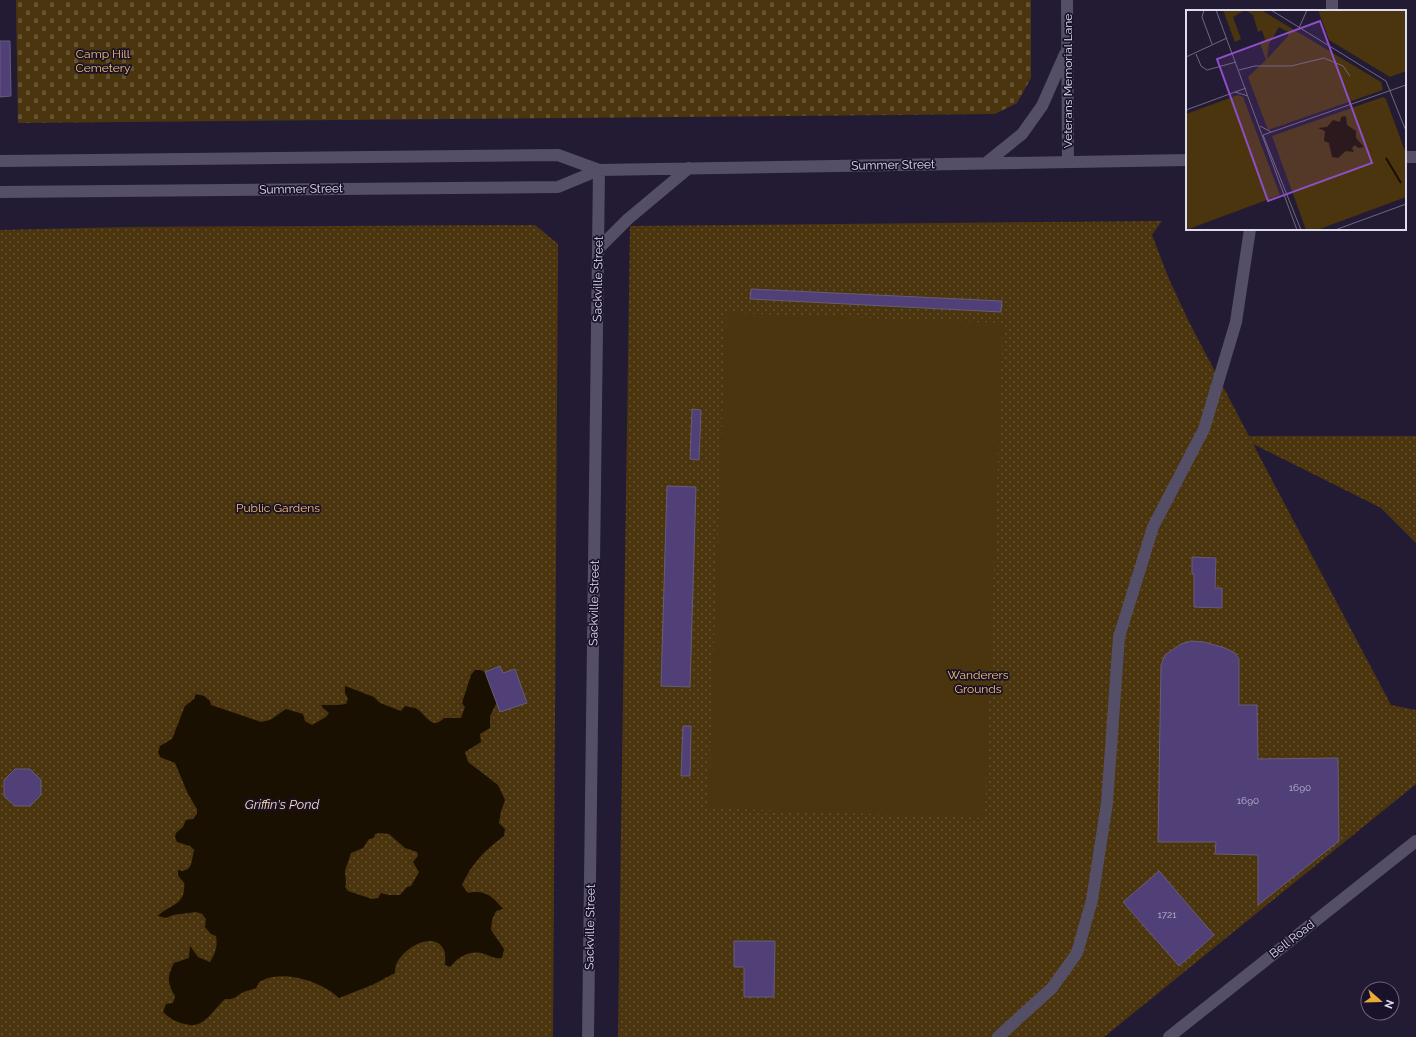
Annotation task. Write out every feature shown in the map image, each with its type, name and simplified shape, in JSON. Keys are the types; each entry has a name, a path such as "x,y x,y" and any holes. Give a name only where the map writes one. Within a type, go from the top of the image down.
{"street":[{"name":"Veterans Memorial Lane","path":"1067,0 1068,162"},
{"path":"986,164 1022,134 1042,106 1067,50"},
{"name":"Summer Street","path":"0,161 558,155 599,170"},
{"name":"Summer Street","path":"0,192 558,187 599,170 1186,160"},
{"path":"598,249 628,219 689,168"},
{"name":"Sackville Street","path":"588,1037 599,170"},
{"path":"998,1037 1052,988 1077,954 1092,900 1107,803 1119,637 1153,527 1204,430 1236,322 1250,230"},
{"name":"Bell Road","path":"1169,1037 1416,841"}],"green space":[{"name":"Camp Hill Cemetery","path":"16,0 1031,0 1031,78 1017,103 995,114 18,123"},
{"name":"Wanderers Grounds","path":"1162,221 1152,235 1169,279 1189,322 1249,436 1416,436 1416,543 1381,508 1253,444 1391,705 1416,710 1416,784 1104,1037 618,1037 630,226"},
{"name":"Public Gardens","path":"535,225 558,244 553,1037 0,1037 0,230 128,227"},
{"name":"Wanderers Grounds","path":"726,313 1003,323 985,818 708,808"}],"water":[{"name":"Griffin's Pond","path":"475,670 480,670 487,673 498,700 490,716 490,728 480,734 481,742 465,752 468,762 498,785 505,800 499,823 505,829 504,836 491,846 474,864 462,885 468,893 479,892 488,895 503,909 496,911 492,920 491,930 504,949 502,958 494,958 479,953 469,953 461,957 450,967 445,965 445,952 440,944 428,941 415,945 404,953 397,963 395,973 372,985 339,998 332,992 313,982 280,976 261,981 255,989 245,991 233,998 225,999 203,1022 198,1024 192,1025 181,1023 172,1020 165,1014 163,1012 166,1004 173,1003 175,996 169,983 170,972 174,963 189,958 190,946 198,957 210,962 215,953 217,943 216,936 211,934 205,927 206,919 202,914 196,912 173,915 166,918 158,916 181,899 184,884 178,875 178,870 183,871 188,869 191,865 194,850 190,846 177,842 175,837 176,833 183,827 186,820 193,819 197,814 197,809 188,794 175,763 160,757 158,752 160,746 172,739 185,706 194,699 196,694 204,696 210,701 211,705 261,722 270,720 286,709 303,714 305,721 312,725 326,717 329,713 321,705 346,704 348,699 345,693 345,686 374,697 380,703 401,711 405,706 415,708 419,710 428,720 435,723 444,718 461,718 465,707 462,703 471,675","holes":["375,834 389,834 405,848 417,852 418,856 413,862 419,872 411,886 407,887 400,895 388,895 381,893 378,898 372,899 348,891 345,887 345,871 351,853 363,848 369,839 374,838"]}],"building":[{"path":"0,41 10,41 11,96 0,97"},
{"path":"751,289 1002,301 1001,312 750,299"},
{"path":"692,409 701,410 699,460 690,459"},
{"path":"667,486 696,487 690,687 661,686"},
{"path":"1192,557 1216,558 1215,588 1222,588 1222,608 1194,607 1194,574 1192,574"},
{"path":"1191,641 1204,642 1225,648 1235,653 1239,659 1239,705 1257,705 1258,759 1338,758 1339,841 1258,905 1258,855 1215,854 1216,842 1158,842 1161,665 1165,655 1181,644"},
{"path":"500,666 503,673 515,669 527,703 500,712 485,672"},
{"path":"683,726 691,726 690,776 681,776"},
{"path":"15,769 30,769 41,780 41,795 30,806 15,806 4,796 4,780"},
{"path":"1159,871 1214,935 1179,966 1123,902"},
{"path":"734,941 775,941 774,997 744,997 744,967 734,967"}]}
